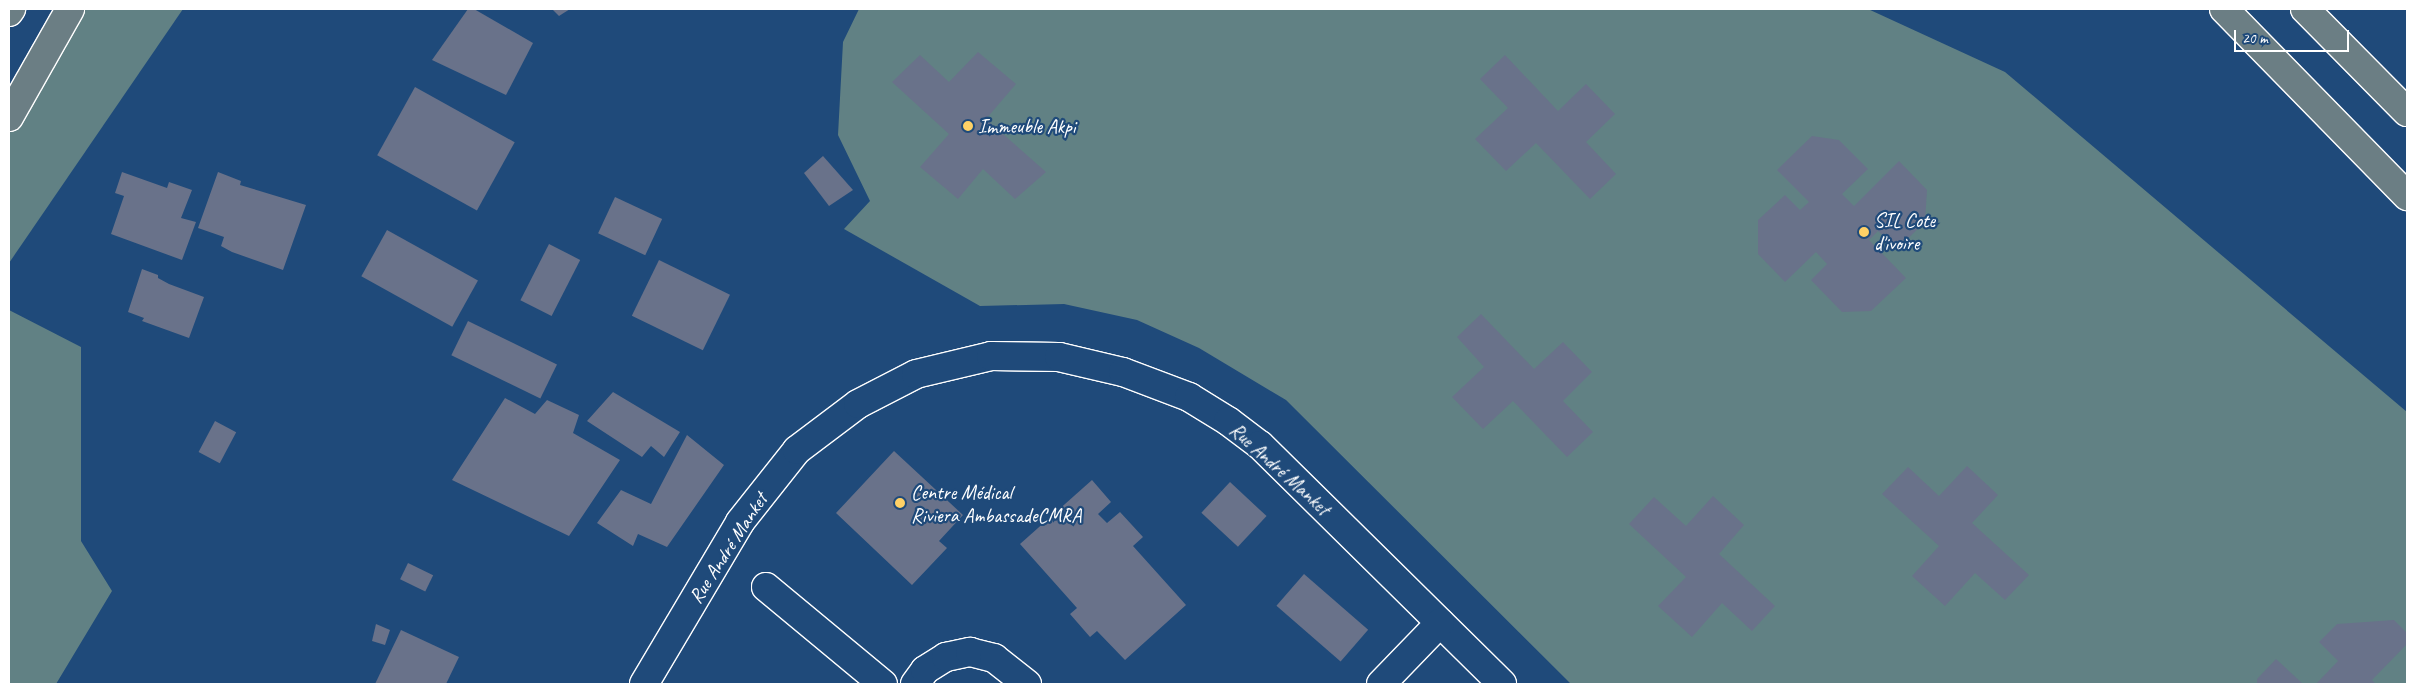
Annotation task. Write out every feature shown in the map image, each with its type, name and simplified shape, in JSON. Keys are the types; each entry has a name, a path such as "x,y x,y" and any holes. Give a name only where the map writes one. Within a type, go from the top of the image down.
{"main road":[{"path":"9,117 70,9"},
{"path":"2224,9 2407,196"},
{"path":"2305,9 2407,112"}],"street":[{"name":"Rue André Manket","path":"644,684 740,522 797,450 858,404 916,374 991,356 1059,357 1123,372 1188,397 1260,445 1502,684"},
{"path":"766,587 883,684"},
{"path":"1381,684 1440,623"},
{"path":"914,684 924,670 946,657 970,652 994,658 1027,684"}],"green space":[{"path":"58,9 183,9 9,263 9,98"},
{"path":"859,9 1868,9 2005,72 2407,412 2407,684 1571,684 1286,400 1199,348 1137,320 1064,304 980,306 844,229 870,201 838,135 843,42"},
{"path":"9,310 81,347 81,541 112,591 56,684 9,684"}],"building":[{"path":"468,9 474,9 533,43 506,95 432,60"},
{"path":"552,9 570,9 559,16"},
{"name":"Immeuble Akpi","path":"978,52 1016,84 986,119 1046,172 1015,199 983,169 958,199 920,167 949,134 892,82 920,55 949,82"},
{"path":"1505,55 1558,111 1586,84 1615,114 1586,142 1616,174 1590,199 1536,143 1506,171 1475,139 1508,108 1480,79"},
{"path":"415,87 515,142 477,210 377,155"},
{"path":"1812,136 1839,140 1868,169 1842,194 1854,206 1899,161 1927,190 1925,222 1897,249 1878,231 1869,240 1906,278 1871,311 1842,312 1811,280 1827,264 1816,252 1785,282 1758,254 1758,220 1785,195 1800,210 1809,202 1777,170"},
{"path":"823,156 853,190 829,206 804,173"},
{"path":"122,172 167,188 169,182 192,190 181,218 196,222 182,260 111,234 124,196 115,193"},
{"path":"218,172 241,181 240,185 306,205 283,270 232,252 221,246 224,237 198,228"},
{"path":"615,197 662,219 645,255 598,233"},
{"path":"387,230 478,280 452,327 361,276"},
{"path":"549,244 580,260 552,316 520,300"},
{"path":"659,260 730,295 703,350 632,316"},
{"path":"142,269 158,275 158,278 169,284 204,297 189,338 142,321 144,318 128,312"},
{"path":"1481,314 1534,369 1563,342 1592,372 1563,401 1593,432 1567,457 1513,401 1483,429 1452,397 1484,367 1457,337"},
{"path":"468,321 557,364 540,399 451,355"},
{"path":"613,392 680,432 664,457 651,446 642,457 587,421"},
{"path":"505,398 535,414 547,400 579,415 573,433 620,460 569,536 452,480"},
{"path":"215,421 236,432 220,463 199,452"},
{"path":"687,435 724,465 667,547 638,534 633,546 597,523 621,490 651,504"},
{"path":"894,451 963,515 939,541 947,548 912,585 836,513"},
{"path":"1967,466 1998,495 1972,523 2029,575 2005,600 1975,573 1945,606 1912,576 1939,546 1882,494 1908,467 1939,496"},
{"path":"1092,480 1111,502 1098,514 1107,523 1120,512 1143,537 1133,546 1186,605 1125,660 1097,631 1090,637 1070,614 1077,608 1020,544"},
{"path":"1230,482 1267,516 1238,547 1201,513"},
{"path":"1713,496 1744,525 1719,554 1775,606 1752,631 1722,603 1692,637 1658,606 1686,577 1629,524 1654,497 1686,526"},
{"path":"408,563 433,575 425,591 400,579"},
{"path":"1304,574 1368,630 1341,661 1276,606"},
{"path":"2394,620 2407,633 2407,644 2372,680 2376,684 2316,684 2338,661 2319,642 2337,624"},
{"path":"376,624 390,630 385,645 372,641"},
{"path":"401,630 459,657 446,684 375,684"},
{"path":"2276,659 2303,684 2257,684 2257,679"}],"place":[{"name":"Immeuble Akpi","path":"968,126"},
{"name":"SIL Cote d'ivoire","path":"1864,232"},
{"name":"Centre Médical Riviera AmbassadeCMRA","path":"900,503"}]}
